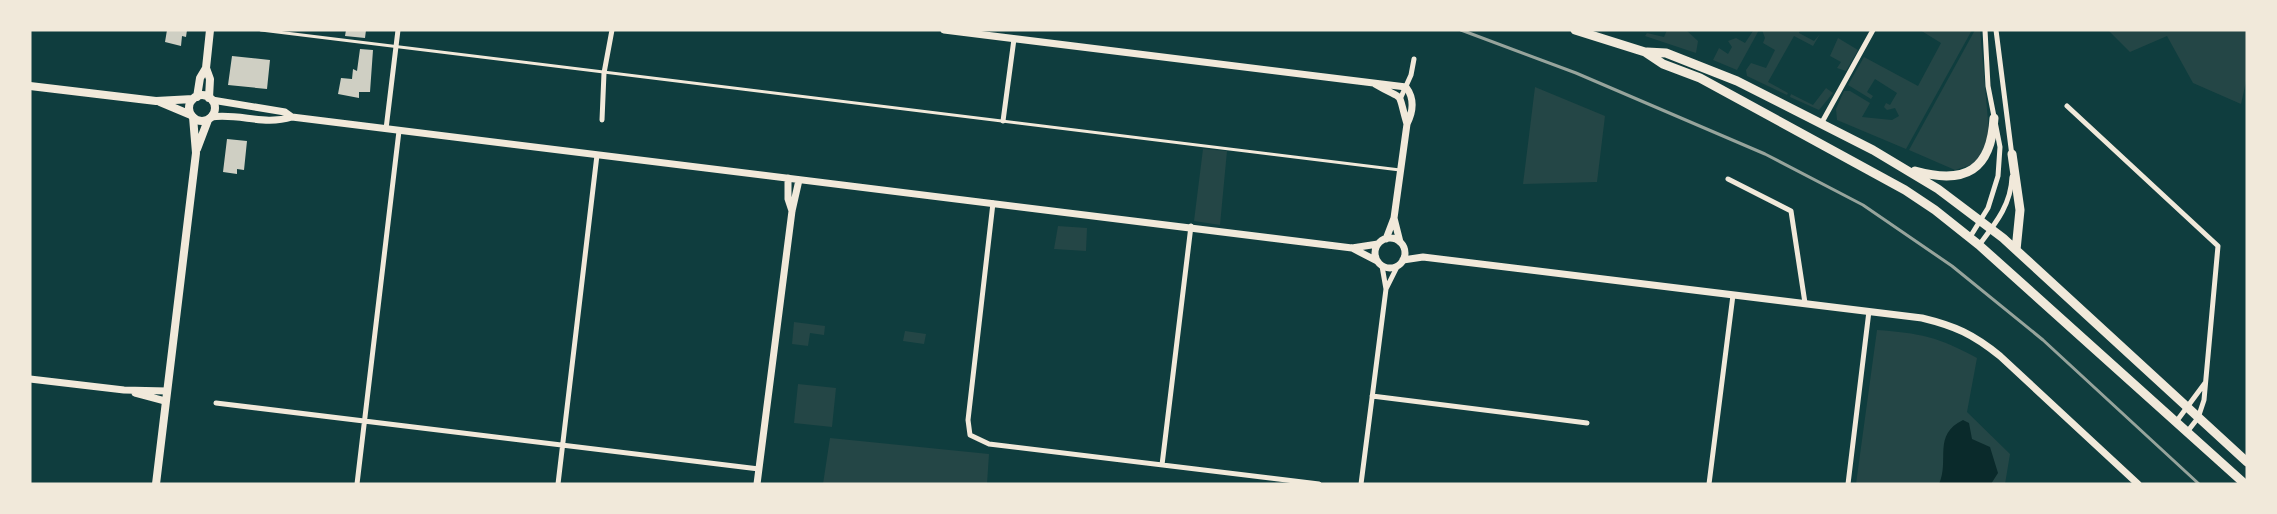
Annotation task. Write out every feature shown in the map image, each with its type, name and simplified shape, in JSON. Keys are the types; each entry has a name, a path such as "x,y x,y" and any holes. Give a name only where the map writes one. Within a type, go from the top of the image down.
{"highway":[{"path":"1575,30 1645,52 1666,53 1706,68 1821,124 1904,168 1992,228 2247,462"},
{"path":"1645,52 1663,64 1700,78 1905,190 1970,237 2245,484"},
{"path":"1904,168 1932,176 1950,175 1975,169 1985,160 1993,143 1994,118"},
{"path":"2012,154 2020,210 2016,250"}],"main road":[{"path":"156,484 196,153 189,107 195,98 200,78 206,68 210,30"},
{"path":"196,153 209,118 214,111 210,79 206,68"},
{"path":"30,86 156,100 211,99"},
{"path":"156,100 200,121 209,118"}],"street":[{"path":"386,129 398,30"},
{"path":"602,120 604,73 612,30"},
{"path":"944,30 1375,84 1385,82 1406,87"},
{"path":"1821,124 1873,30"},
{"path":"1970,237 1988,208 1998,176 2000,147 1988,86 1985,30"},
{"path":"1979,245 2010,198 2012,154 1996,30"},
{"path":"1003,121 1014,39"},
{"path":"1407,124 1401,97 1414,59"},
{"path":"1375,84 1401,97"},
{"path":"209,118 241,115 267,122 292,117 1191,226 1352,248 1378,244 1386,239 1394,218 1412,102 1406,87"},
{"path":"211,99 285,112 292,117"},
{"path":"2067,106 2218,246 2203,409 2187,432"},
{"path":"357,484 399,131"},
{"path":"558,484 597,155"},
{"path":"788,178 788,199 792,211"},
{"path":"1728,179 1791,211 1806,303"},
{"path":"757,484 792,211 799,180"},
{"path":"993,203 968,420 970,435 989,444 1319,484"},
{"path":"1394,218 1402,245 1403,260"},
{"path":"1162,465 1191,226"},
{"path":"1386,239 1423,257"},
{"path":"1378,244 1375,252 1386,289"},
{"path":"1352,248 1379,263 1397,267"},
{"path":"1361,484 1386,289 1403,260 1423,257 1869,311 1922,318 1955,326 1981,341 2000,356 2138,484"},
{"path":"1709,484 1733,295"},
{"path":"1848,484 1869,311"},
{"path":"30,380 124,390 167,391"},
{"path":"2176,422 2205,383"},
{"path":"124,390 165,401"},
{"path":"1372,396 1587,423"},
{"path":"216,403 759,469"}],"lane":[{"path":"261,30 1400,170"}],"shaded area":[{"path":"1667,30 1686,30 1698,41 1696,53 1645,36 1647,33 1664,37"},
{"path":"1751,30 1759,30 1737,70 1713,60 1719,48 1728,54 1732,47 1728,41 1736,38 1745,43 1753,31"},
{"path":"1762,30 1800,30 1799,33 1814,41 1820,34 1813,46 1794,36 1768,82 1788,93 1787,95 1747,76 1746,70 1751,63 1766,68 1775,50 1763,43 1765,38"},
{"path":"1920,30 1972,30 1906,149 1837,120 1836,109 1844,91 1850,91 1870,103 1862,117 1892,120 1899,116 1895,108 1887,110 1884,107 1886,103 1890,105 1897,93 1875,79 1867,92 1873,96 1871,99 1848,85 1864,57 1918,86 1941,43"},
{"path":"1975,30 1980,30 1988,141 1977,163 1955,170 1909,150"},
{"path":"2108,30 2247,30 2247,77 2241,104 2193,83 2167,36 2130,52"},
{"path":"1838,38 1858,50 1846,71 1837,68 1841,62 1830,56"},
{"path":"1535,87 1605,116 1597,182 1523,184"},
{"path":"1826,88 1833,93 1819,110 1790,97 1791,94 1813,105"},
{"path":"1203,149 1227,151 1220,225 1194,221"},
{"path":"1058,226 1087,228 1086,251 1054,249"},
{"path":"794,322 825,326 824,335 810,333 808,346 792,344"},
{"path":"1877,330 1928,337 1977,358 1967,412 2010,454 2005,484 1856,484"},
{"path":"905,331 926,334 924,344 903,341"},
{"path":"798,384 836,388 832,427 794,423"},
{"path":"1963,420 1969,423 1972,439 1990,447 1998,473 1991,484 1939,484 1948,433"},
{"path":"830,438 989,454 987,484 823,484"}],"building":[{"path":"167,30 187,30 186,37 182,36 181,46 165,42"},
{"path":"346,30 366,30 365,38 345,36"},
{"path":"360,49 373,50 370,92 359,92 359,98 338,94 341,78 352,79 353,69 357,71"},
{"path":"232,56 270,60 267,89 228,85"},
{"path":"227,139 247,141 244,170 237,169 237,174 223,172"}],"railway":[{"path":"1461,30 1576,73 1765,154 1863,205 1952,266 2043,340 2199,484"}]}
